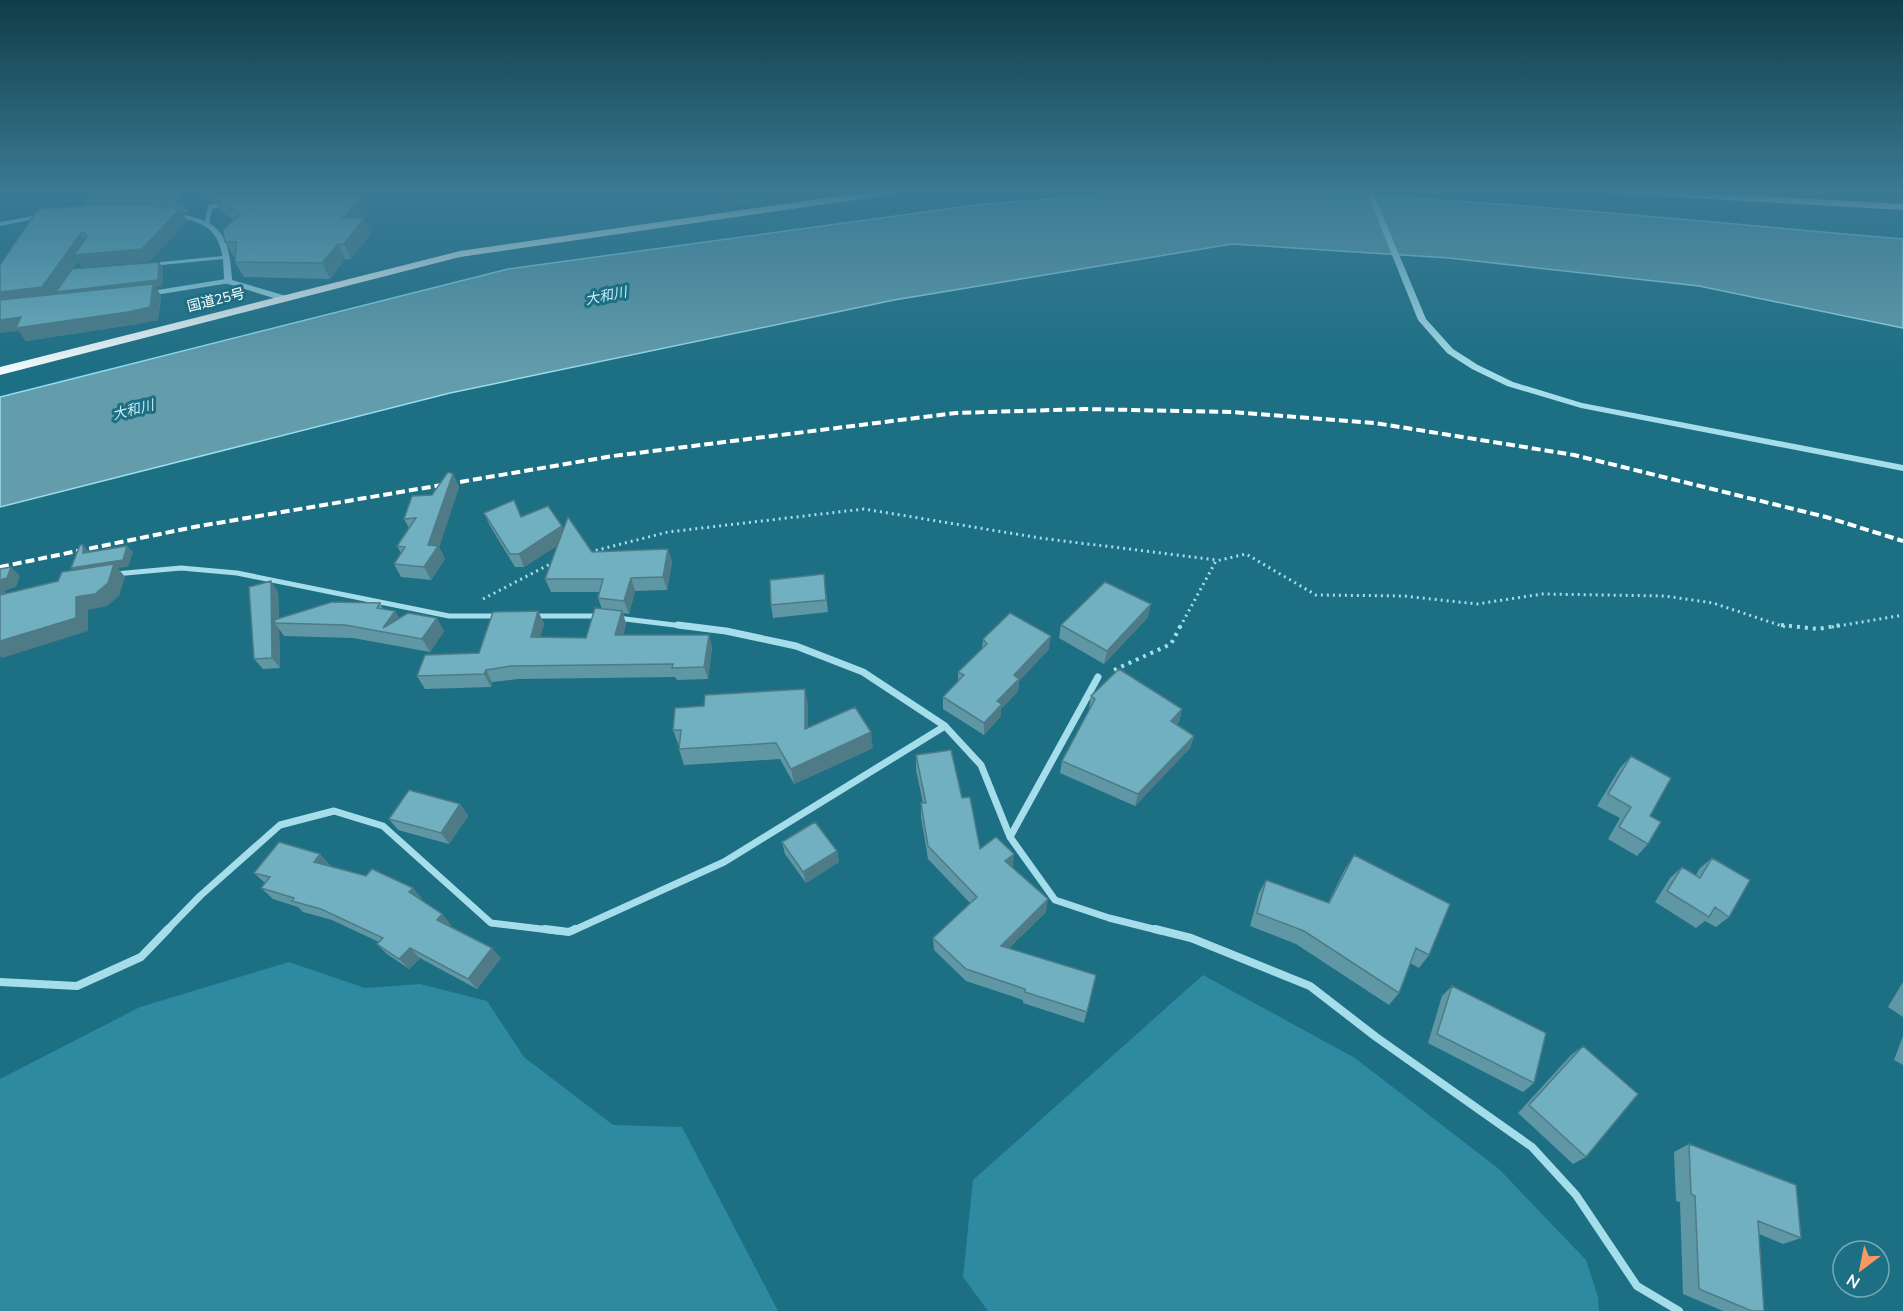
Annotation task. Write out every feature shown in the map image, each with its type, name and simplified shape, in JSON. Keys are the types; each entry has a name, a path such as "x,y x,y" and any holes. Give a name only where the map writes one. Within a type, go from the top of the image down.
{"highway":[{"name":"国道25号","path":"0,371 283,298 479,251"}],"street":[{"path":"228,251 228,281"},
{"path":"1394,251 1422,320 1450,351 1475,368 1510,384 1581,405 1903,468"},
{"path":"141,294 228,281 283,298"},
{"path":"104,576 181,568 237,573 449,616 509,616"},
{"path":"521,616 605,616 726,631 796,646 863,672 945,726 981,765 1010,837 1054,900 1109,918 1191,938 1310,986 1394,1050 1532,1147 1576,1195 1637,1286 1679,1311"},
{"path":"1010,837 1055,751 1098,678"},
{"path":"0,982 76,986 141,957 201,896 280,825 334,811 383,826 491,923 569,932 724,862 945,726"}],"lane":[{"path":"145,265 228,257"}],"path":[{"path":"583,554 668,532 864,509 1040,538 1220,560"},
{"path":"1098,678 1171,644 1216,561 1246,554 1316,595 1404,596 1477,604 1542,594 1665,596 1713,603 1788,628 1818,629 1903,615"},
{"path":"480,600 562,559"}],"shaded area":[{"path":"289,962 365,988 420,984 487,1001 524,1057 613,1125 682,1127 778,1311 0,1311 0,1079 140,1007"},
{"path":"1203,975 1355,1058 1499,1169 1586,1260 1598,1297 1599,1311 988,1311 963,1277 973,1180"}],"water":[{"name":"大和川","path":"638,251 1189,251 894,300 450,393 0,507 0,397 508,269"},
{"path":"1343,251 1903,251 1903,328 1699,286 1449,258"}],"building":[{"path":"9,251 68,251 42,287 0,292 0,265"},
{"path":"77,251 117,251 74,255"},
{"path":"236,251 332,251 322,263 235,262"},
{"path":"159,262 158,280 56,292 72,269"},
{"path":"153,284 150,307 16,328 21,317 0,320 0,300"},
{"path":"448,472 453,474 428,545 438,546 424,567 394,564 405,547 397,546 416,518 404,519 412,496 432,495"},
{"path":"514,500 521,517 548,506 562,526 519,554 510,554 484,513"},
{"path":"568,517 592,552 668,549 663,577 631,578 624,601 598,598 603,579 545,579"},
{"path":"80,545 83,545 83,553 127,546 123,560 71,568"},
{"path":"114,564 108,583 95,594 76,597 76,618 0,641 0,595 58,581 62,572"},
{"path":"11,567 7,578 0,580 0,569"},
{"path":"824,574 826,600 771,605 770,580"},
{"path":"271,581 272,658 254,659 249,587"},
{"path":"1105,582 1151,604 1107,651 1061,625"},
{"path":"332,602 380,603 377,608 395,611 383,628 408,613 437,618 422,639 345,625 275,623 274,620"},
{"path":"595,608 622,611 615,635 709,635 704,667 672,668 673,664 511,666 486,670 484,674 417,676 425,655 479,653 493,612 538,611 531,637 586,638"},
{"path":"1010,613 1051,636 1014,675 1019,679 997,701 1002,704 984,723 943,697 964,675 958,672 987,644 983,639"},
{"path":"1119,669 1182,709 1171,721 1194,736 1138,794 1062,761 1095,699 1091,696"},
{"path":"805,689 805,729 855,707 871,732 791,769 776,743 679,749 681,730 673,730 675,708 704,706 705,695"},
{"path":"951,750 962,798 970,797 980,849 996,837 1014,854 1005,861 1048,899 1001,946 1096,975 1087,1012 1025,992 1025,989 966,969 933,938 977,897 928,846 921,803 926,803 916,755"},
{"path":"1631,756 1671,778 1650,816 1661,822 1648,844 1619,827 1631,807 1608,794"},
{"path":"409,790 460,804 441,833 389,819"},
{"path":"815,822 837,851 803,872 782,842"},
{"path":"279,842 320,854 314,862 366,876 372,869 413,888 409,892 442,914 437,920 492,948 468,979 410,948 399,959 377,944 383,938 321,909 292,901 294,898 261,888 270,877 254,873"},
{"path":"1354,855 1450,904 1429,955 1416,948 1399,993 1304,931 1257,913 1266,880 1329,903"},
{"path":"1712,858 1750,880 1729,917 1715,907 1709,917 1667,891 1682,867 1700,878"},
{"path":"1452,986 1546,1033 1534,1083 1437,1034"},
{"path":"1583,1046 1638,1094 1586,1157 1529,1105"},
{"path":"1689,1144 1796,1185 1801,1238 1758,1221 1764,1311 1752,1311 1699,1289 1695,1196 1691,1194"}],"railway":[{"path":"0,567 194,527 613,456 956,413 1085,409 1232,412 1375,423 1574,455 1826,517 1903,541"}]}
